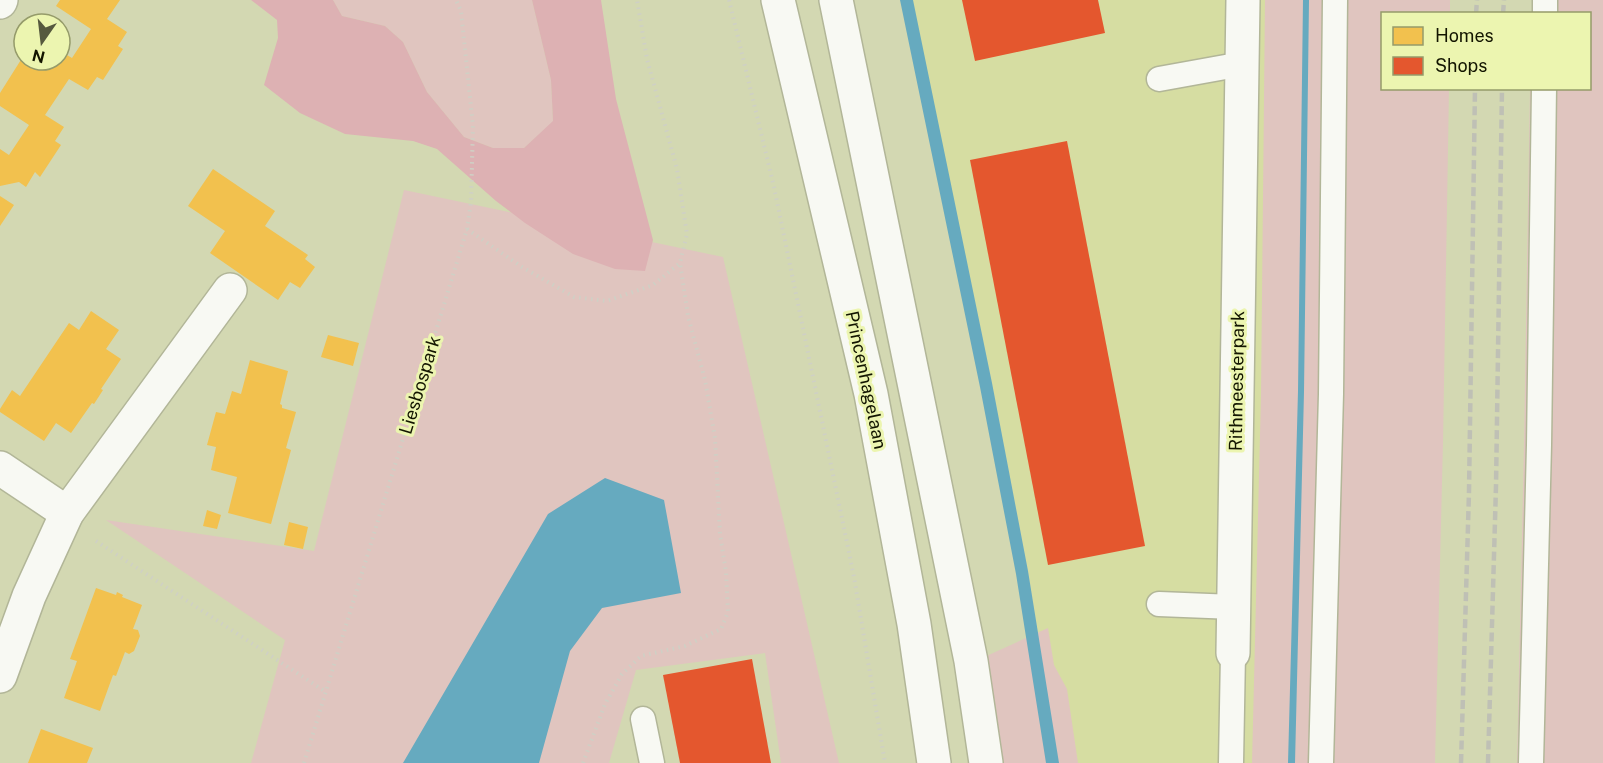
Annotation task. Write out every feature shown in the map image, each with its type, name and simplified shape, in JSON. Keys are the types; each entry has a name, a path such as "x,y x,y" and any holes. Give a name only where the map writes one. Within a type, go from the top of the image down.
{"main road":[{"name":"Princenhagelaan","path":"778,0 871,394 914,624 934,763"},
{"path":"836,0 971,661 986,763"},
{"name":"Rithmeesterpark","path":"1233,652 1243,0"},
{"path":"0,676 30,596 67,513 230,290"},
{"path":"0,468 67,513"}],"lane":[{"path":"1321,763 1330,394 1335,0"},
{"path":"1159,79 1242,64"},
{"path":"1531,763 1539,445 1544,90"},
{"path":"1159,604 1234,607"},
{"name":"Rithmeesterpark","path":"1231,763 1233,652"},
{"path":"643,720 652,763"}],"path":[{"name":"Liesbospark","path":"304,763 468,229 473,126 462,11 456,0"},
{"path":"583,763 605,704 622,674 641,656 684,646 721,629 728,612 726,572 720,534 715,438 705,380 688,316 680,263 687,234 677,169 647,59 637,0"},
{"path":"729,0 777,199 854,577 885,763"},
{"path":"468,229 522,267 574,297 607,301 653,285 680,263"},
{"path":"67,513 93,539 326,692"}],"shaded area":[{"path":"251,0 333,0 342,16 385,26 403,42 427,92 464,137 493,148 524,148 553,121 551,80 532,0 601,0 616,99 653,240 645,271 615,269 573,254 496,201 437,149 413,141 345,134 300,113 264,85 278,38 277,20"},
{"path":"333,0 532,0 551,80 553,122 524,148 493,148 464,137 427,92 403,42 385,26 342,16"},
{"path":"902,0 1321,0 1306,763 1059,763 1028,571 992,383 916,19"},
{"path":"1265,0 1328,0 1314,763 1252,763 1261,394"},
{"path":"1343,0 1450,0 1450,12 1381,12 1381,90 1449,90 1435,763 1328,763"},
{"path":"1553,0 1603,0 1603,763 1539,763 1552,90 1591,90 1591,12 1553,12"},
{"path":"1530,90 1536,90 1522,763 1517,763"},
{"path":"404,190 723,257 839,763 781,763 765,653 636,670 609,763 251,763 285,640 106,520 314,551"},
{"path":"1048,628 1054,665 1067,689 1078,763 999,763 982,658"}],"water":[{"path":"900,0 913,0 992,383 1028,571 1059,763 1046,763 1016,574"},
{"path":"1303,0 1309,0 1304,392 1295,763 1288,763 1298,391"},
{"path":"605,478 664,500 681,593 602,608 570,651 539,763 403,763 548,514"}],"building: Homes":[{"path":"60,0 120,0 107,19 127,32 118,46 123,49 103,80 97,77 88,90 69,79 45,115 64,127 55,141 61,145 40,177 35,172 26,187 19,182 0,186 0,149 9,155 29,125 0,106 0,93 13,72 72,72 72,58 91,29 72,17 72,12 65,12 56,6"},
{"path":"213,169 275,211 265,226 308,255 305,259 315,267 300,288 290,282 278,300 210,253 225,231 188,206"},
{"path":"0,196 14,205 0,226"},
{"path":"91,311 119,330 106,349 121,359 94,404 92,403 71,433 56,423 44,441 0,412 0,409 12,390 20,396 69,323 79,330"},
{"path":"328,335 359,343 353,366 321,357"},
{"path":"250,360 288,371 280,404 282,408 296,412 286,448 291,450 271,524 228,513 237,477 211,470 216,447 207,445 216,412 225,414 232,391 241,394"},
{"path":"207,510 221,515 217,529 203,526"},
{"path":"289,522 308,527 303,549 284,545"},
{"path":"96,588 116,595 117,592 123,595 122,597 142,605 133,629 138,630 140,636 134,651 129,654 125,652 116,676 113,675 100,711 64,698 77,661 70,659"},
{"path":"41,729 93,748 87,763 28,763"}],"building: Shops":[{"path":"962,0 1098,0 1105,33 975,61"},
{"path":"1067,141 1145,546 1048,565 970,160"},
{"path":"752,659 771,763 680,763 663,675"}],"railway":[{"path":"1476,12 1477,0"},
{"path":"1503,12 1504,0"},
{"path":"1461,763 1469,492 1475,90"},
{"path":"1488,763 1496,486 1502,90"}]}
